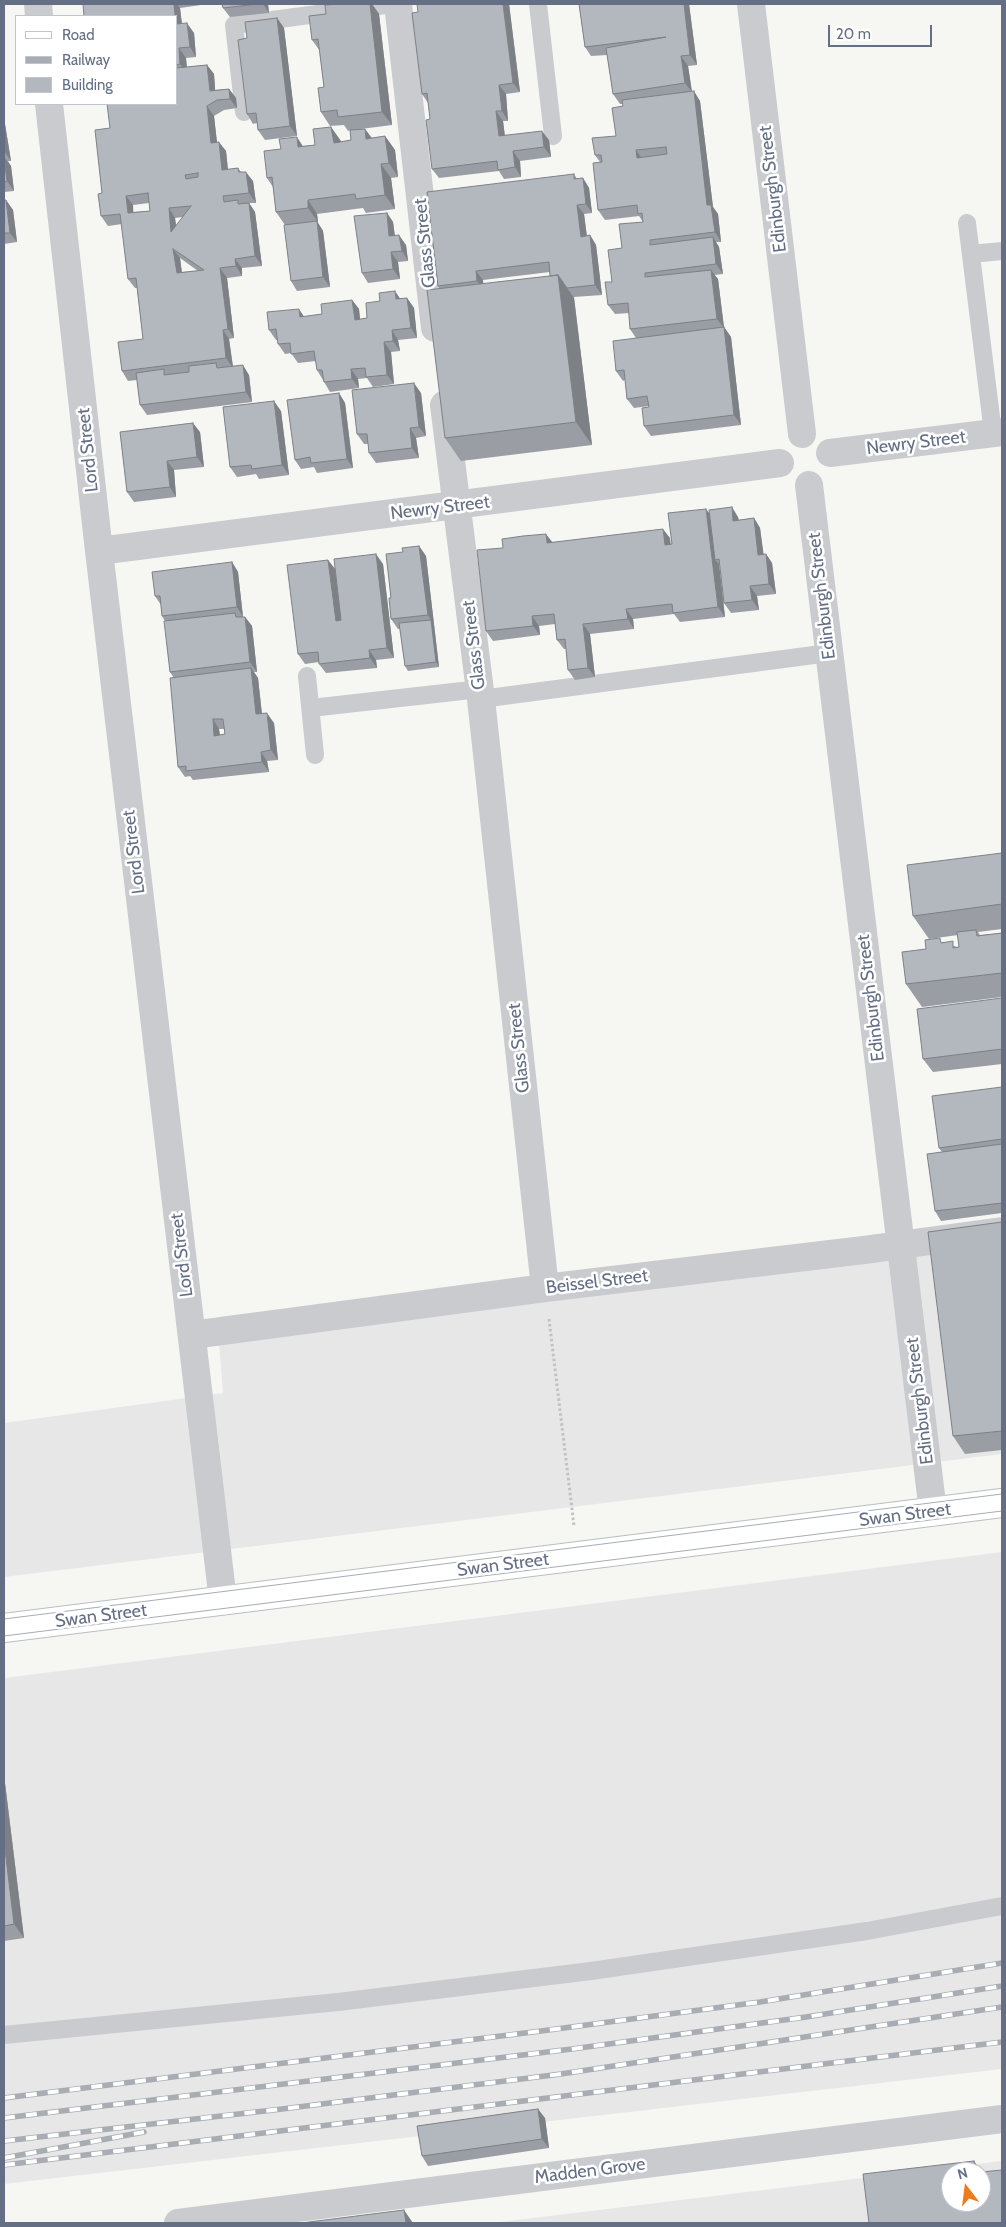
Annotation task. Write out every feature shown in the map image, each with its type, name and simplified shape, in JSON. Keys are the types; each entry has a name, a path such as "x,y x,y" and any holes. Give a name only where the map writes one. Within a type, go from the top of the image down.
{"main road":[{"name":"Swan Street","path":"4,1628 1002,1503"}],"street":[{"name":"Glass Street","path":"398,4 438,356"},
{"name":"Edinburgh Street","path":"751,4 802,434"},
{"name":"Lord Street","path":"49,105 99,551 223,1600"},
{"name":"Glass Street","path":"442,385 480,694 545,1288"},
{"name":"Newry Street","path":"830,453 998,432"},
{"path":"802,434 819,438 826,444 832,461 829,470 817,483 809,485 800,485 792,482 785,476 780,462 780,454 785,446 791,439 802,434"},
{"name":"Newry Street","path":"99,551 458,506 780,462"},
{"name":"Edinburgh Street","path":"809,485 933,1512"},
{"name":"Beissel Street","path":"192,1335 545,1288 1002,1231"},
{"name":"Madden Grove","path":"178,2223 1002,2119"}],"lane":[{"path":"244,112 234,25 393,4"},
{"path":"538,4 553,136"},
{"path":"967,223 998,432"},
{"path":"971,254 1002,251"},
{"path":"311,708 480,694 829,653"},
{"path":"307,676 315,756"},
{"path":"4,2035 338,2002 591,1971 867,1931 1002,1906"}],"path":[{"path":"545,1288 576,1556"}],"shaded area":[{"path":"1002,1222 1002,1454 4,1577 4,1423 223,1393 217,1317"},
{"path":"1002,1552 1002,2069 4,2184 4,1678"},
{"path":"1002,2161 1002,2223 492,2223 941,2168 941,2212 991,2212 991,2162"}],"building":[{"path":"83,4 174,4 175,15 84,15"},
{"path":"222,4 257,4 223,8"},
{"path":"370,4 382,112 338,117 337,110 321,112 318,88 324,87 318,39 312,40 309,16 326,14 325,5"},
{"path":"417,4 503,4 513,83 499,85 502,111 496,111 499,136 542,131 544,147 513,151 515,167 498,170 497,161 432,169 426,120 430,119 427,93 422,94 412,13 418,12"},
{"path":"579,4 684,4 690,55 681,56 685,83 613,94 606,48 666,37 585,47"},
{"path":"277,18 290,126 258,130 256,113 247,114 238,40 247,38 245,22"},
{"path":"187,23 190,47 179,48 180,64 178,64 178,24"},
{"path":"207,65 210,91 229,89 230,99 217,100 207,106 211,143 219,142 222,170 238,168 239,172 246,172 249,193 223,196 224,202 238,200 238,204 249,203 255,256 235,259 236,266 220,268 228,329 223,330 226,358 122,371 118,342 143,339 136,278 128,279 120,214 101,216 98,194 102,193 95,130 110,128 107,105 178,105 178,68","holes":["198,173 198,177 186,179 185,175","148,193 150,211 128,213 126,196","191,206 171,232 169,208","173,249 204,270 177,273"]},
{"path":"694,91 707,205 711,205 715,232 650,240 650,245 713,237 716,264 645,273 645,277 711,270 717,319 630,329 628,303 608,305 605,282 612,282 608,250 622,248 619,224 643,222 642,213 638,214 637,205 598,210 593,163 602,162 601,155 595,155 592,138 616,136 612,108 623,106 622,100","holes":["666,147 667,154 637,158 636,150"]},
{"path":"331,127 334,143 351,140 350,130 365,129 366,139 385,136 389,163 381,164 385,195 356,199 355,194 308,200 308,208 276,212 272,177 267,178 264,151 281,149 279,139 297,137 298,147 315,145 313,129"},
{"path":"4,157 7,181 4,182"},
{"path":"574,174 574,179 583,178 586,204 577,205 581,237 590,235 595,285 567,288 558,275 550,276 549,262 476,271 477,281 438,286 427,192"},
{"path":"4,200 6,200 10,233 4,233"},
{"path":"387,213 389,236 399,235 402,251 391,252 393,269 362,273 354,216"},
{"path":"317,221 323,277 291,281 284,225"},
{"path":"558,275 576,422 445,438 427,290"},
{"path":"395,291 396,299 407,298 411,328 392,330 393,341 384,342 387,375 366,377 365,368 351,369 352,379 324,382 322,370 317,370 314,351 291,354 290,343 278,344 276,329 269,330 267,312 299,309 300,317 322,314 321,304 352,300 355,320 367,318 366,303 380,301 379,293"},
{"path":"724,327 734,415 644,426 642,408 649,407 647,396 627,399 624,370 616,371 613,341"},
{"path":"216,363 217,368 243,365 246,392 140,405 136,373 164,369 164,375 189,372 189,366"},
{"path":"414,383 419,427 410,428 412,448 369,453 367,434 357,434 352,390"},
{"path":"339,393 347,459 311,463 310,457 295,460 287,400"},
{"path":"274,401 282,465 252,469 251,465 230,467 223,407"},
{"path":"193,423 197,457 167,461 170,487 127,492 120,432"},
{"path":"732,507 733,521 754,518 758,555 766,554 769,584 750,586 752,600 724,603 719,559 715,560 709,510"},
{"path":"706,509 718,607 673,613 672,604 626,609 628,619 583,624 588,668 568,670 565,639 557,640 554,614 532,616 533,626 486,631 477,550 503,548 502,539 523,536 546,534 547,543 663,529 665,545 672,544 668,513"},
{"path":"419,546 428,615 391,619 389,598 391,598 386,554 403,552 402,548"},
{"path":"376,554 387,648 369,650 370,658 319,664 318,652 298,654 287,565 328,560 336,621 341,620 334,559"},
{"path":"232,562 237,607 162,616 160,596 155,596 152,572"},
{"path":"235,613 236,617 245,617 250,662 170,672 164,621"},
{"path":"431,620 436,662 405,666 399,623"},
{"path":"251,668 256,714 267,713 271,750 261,752 262,762 186,771 186,766 178,767 170,678","holes":["213,719 223,719 225,734 214,736"]},
{"path":"1002,853 1002,904 913,916 907,865"},
{"path":"976,930 977,936 1002,933 1002,973 906,984 902,952 926,949 925,940 940,938 941,943 953,941 953,948 959,947 957,932"},
{"path":"1002,998 1002,1049 923,1059 917,1009"},
{"path":"1002,1087 1002,1139 939,1148 932,1096"},
{"path":"1002,1144 1002,1203 935,1211 927,1154"},
{"path":"1002,1222 1002,1431 953,1436 928,1232"},
{"path":"4,1841 14,1924 4,1926"},
{"path":"538,2109 542,2139 422,2156 417,2126"},
{"path":"941,2165 941,2212 991,2212 991,2171 1002,2170 1002,2223 869,2223 863,2174"},
{"path":"404,2210 406,2223 301,2223"}],"tram line":[{"path":"4,1619 1002,1494"},
{"path":"4,1636 1002,1511"}],"railway":[{"path":"4,2098 760,2002 1002,1963"},
{"path":"4,2118 572,2049 806,2017 1002,1986"},
{"path":"4,2141 561,2074 1002,2007"},
{"path":"4,2165 1002,2042"},
{"path":"4,2158 144,2132"}]}
